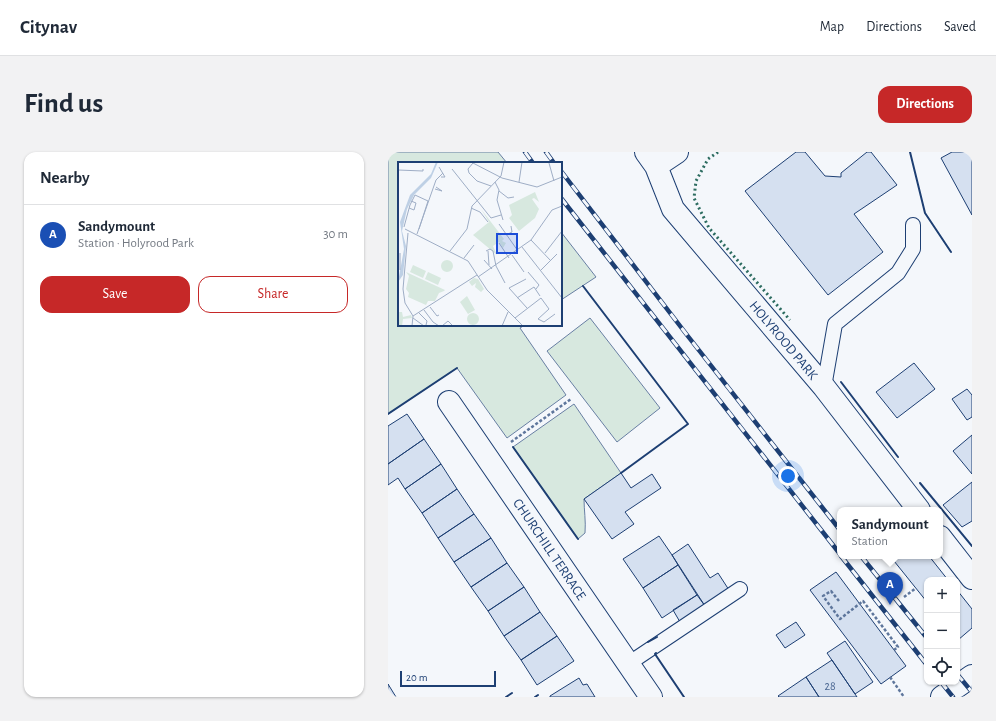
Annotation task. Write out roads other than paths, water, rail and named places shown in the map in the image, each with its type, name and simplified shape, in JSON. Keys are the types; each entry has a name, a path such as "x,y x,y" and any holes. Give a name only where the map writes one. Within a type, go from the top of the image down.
{"street":[{"name":"HOLYROOD PARK","path":"677,152 651,159 673,210 824,387 917,507"},
{"name":"CHURCHILL TERRACE","path":"449,402 651,697"},
{"path":"943,541 972,578"},
{"path":"942,697 972,676"}],"lane":[{"path":"824,387 835,324 898,273 912,250 914,225"},
{"path":"628,664 740,589"}],"railway":[{"path":"525,152 532,162"},
{"path":"546,152 553,162"},
{"path":"562,172 837,526"},
{"path":"562,199 837,550"},
{"path":"843,559 924,661"},
{"path":"863,559 924,634"},
{"path":"960,678 972,692"},
{"path":"943,685 953,697"}],"place":[{"name":"Sandymount","path":"890,605"}]}
